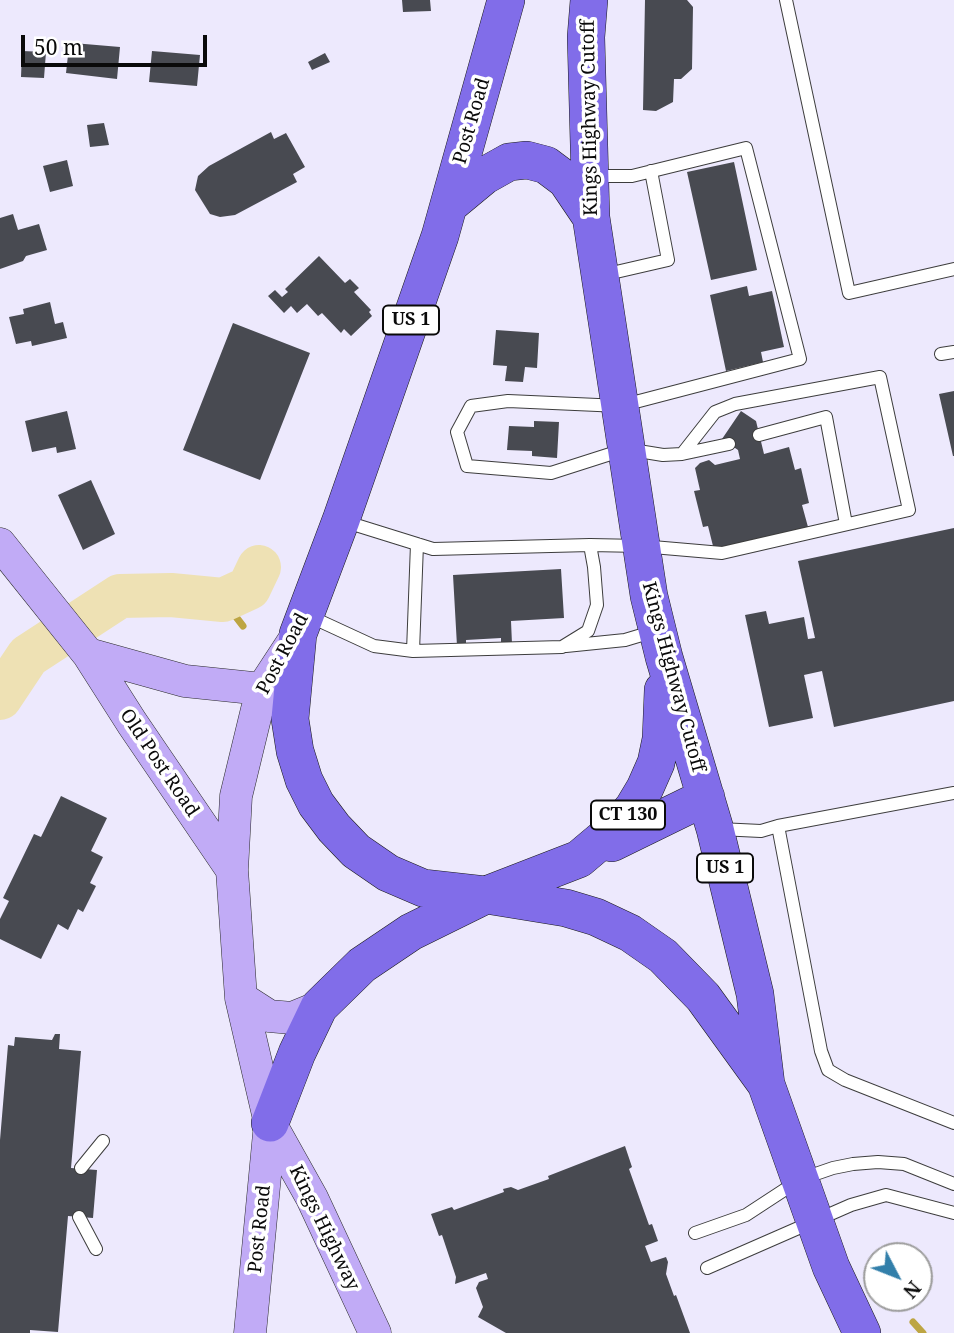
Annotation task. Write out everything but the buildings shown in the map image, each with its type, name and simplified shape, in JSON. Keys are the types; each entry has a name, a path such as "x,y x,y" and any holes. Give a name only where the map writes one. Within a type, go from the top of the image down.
{"main road":[{"name":"Post Road","path":"250,1333 270,1123 241,998 232,870 236,796 262,689 302,624 436,249 506,0"},
{"name":"Kings Highway Cutoff","path":"589,0 586,37 591,217 649,596 711,813 755,994 766,1084 831,1266 862,1333"},
{"path":"449,205 484,176 509,162 527,160 546,165 566,180 591,217"},
{"name":"Old Post Road","path":"0,544 88,654 232,870"},
{"name":"US 1","path":"302,624 290,719 295,751 303,780 334,828 356,851 388,873 423,888 566,908 596,916 631,933 663,956 703,997 766,1084"},
{"name":"CT 130","path":"270,1123 297,1053 319,1007 362,965 411,932 486,895 579,859 617,827 633,808 656,763 662,739 661,644"},
{"path":"88,654 185,681 262,689"},
{"path":"579,859 711,813"},
{"path":"241,998 269,1016 292,1018 319,1007"},
{"name":"Kings Highway","path":"270,1123 312,1198 375,1333"}],"lane":[{"path":"786,0 849,293 954,270"},
{"path":"590,176 632,176 746,148 800,359 620,407 508,401 471,406 457,432 467,466 551,473 626,449 663,455 696,453 729,444"},
{"path":"600,276 668,260 651,171"},
{"path":"341,520 433,549 590,545 722,553 909,510 880,377 734,404 715,412 682,454"},
{"path":"759,435 825,417 846,524"},
{"path":"413,651 417,544"},
{"path":"562,646 588,631 597,605 590,545"},
{"path":"302,624 374,646 413,651 562,646 625,640 661,644"},
{"path":"711,813 761,831 778,825 954,793"},
{"path":"778,825 821,1051 828,1070 845,1080 954,1123"},
{"path":"81,1168 103,1141"},
{"path":"695,1233 747,1215 801,1180 834,1168 878,1162 904,1164 954,1184"},
{"path":"707,1268 815,1220 886,1195 954,1213"},
{"path":"79,1217 96,1249"}],"waterway":[{"path":"0,698 28,656 120,596 171,595 223,600 249,588 259,567"},
{"path":"223,600 243,626"},
{"path":"913,1322 923,1333"}]}
